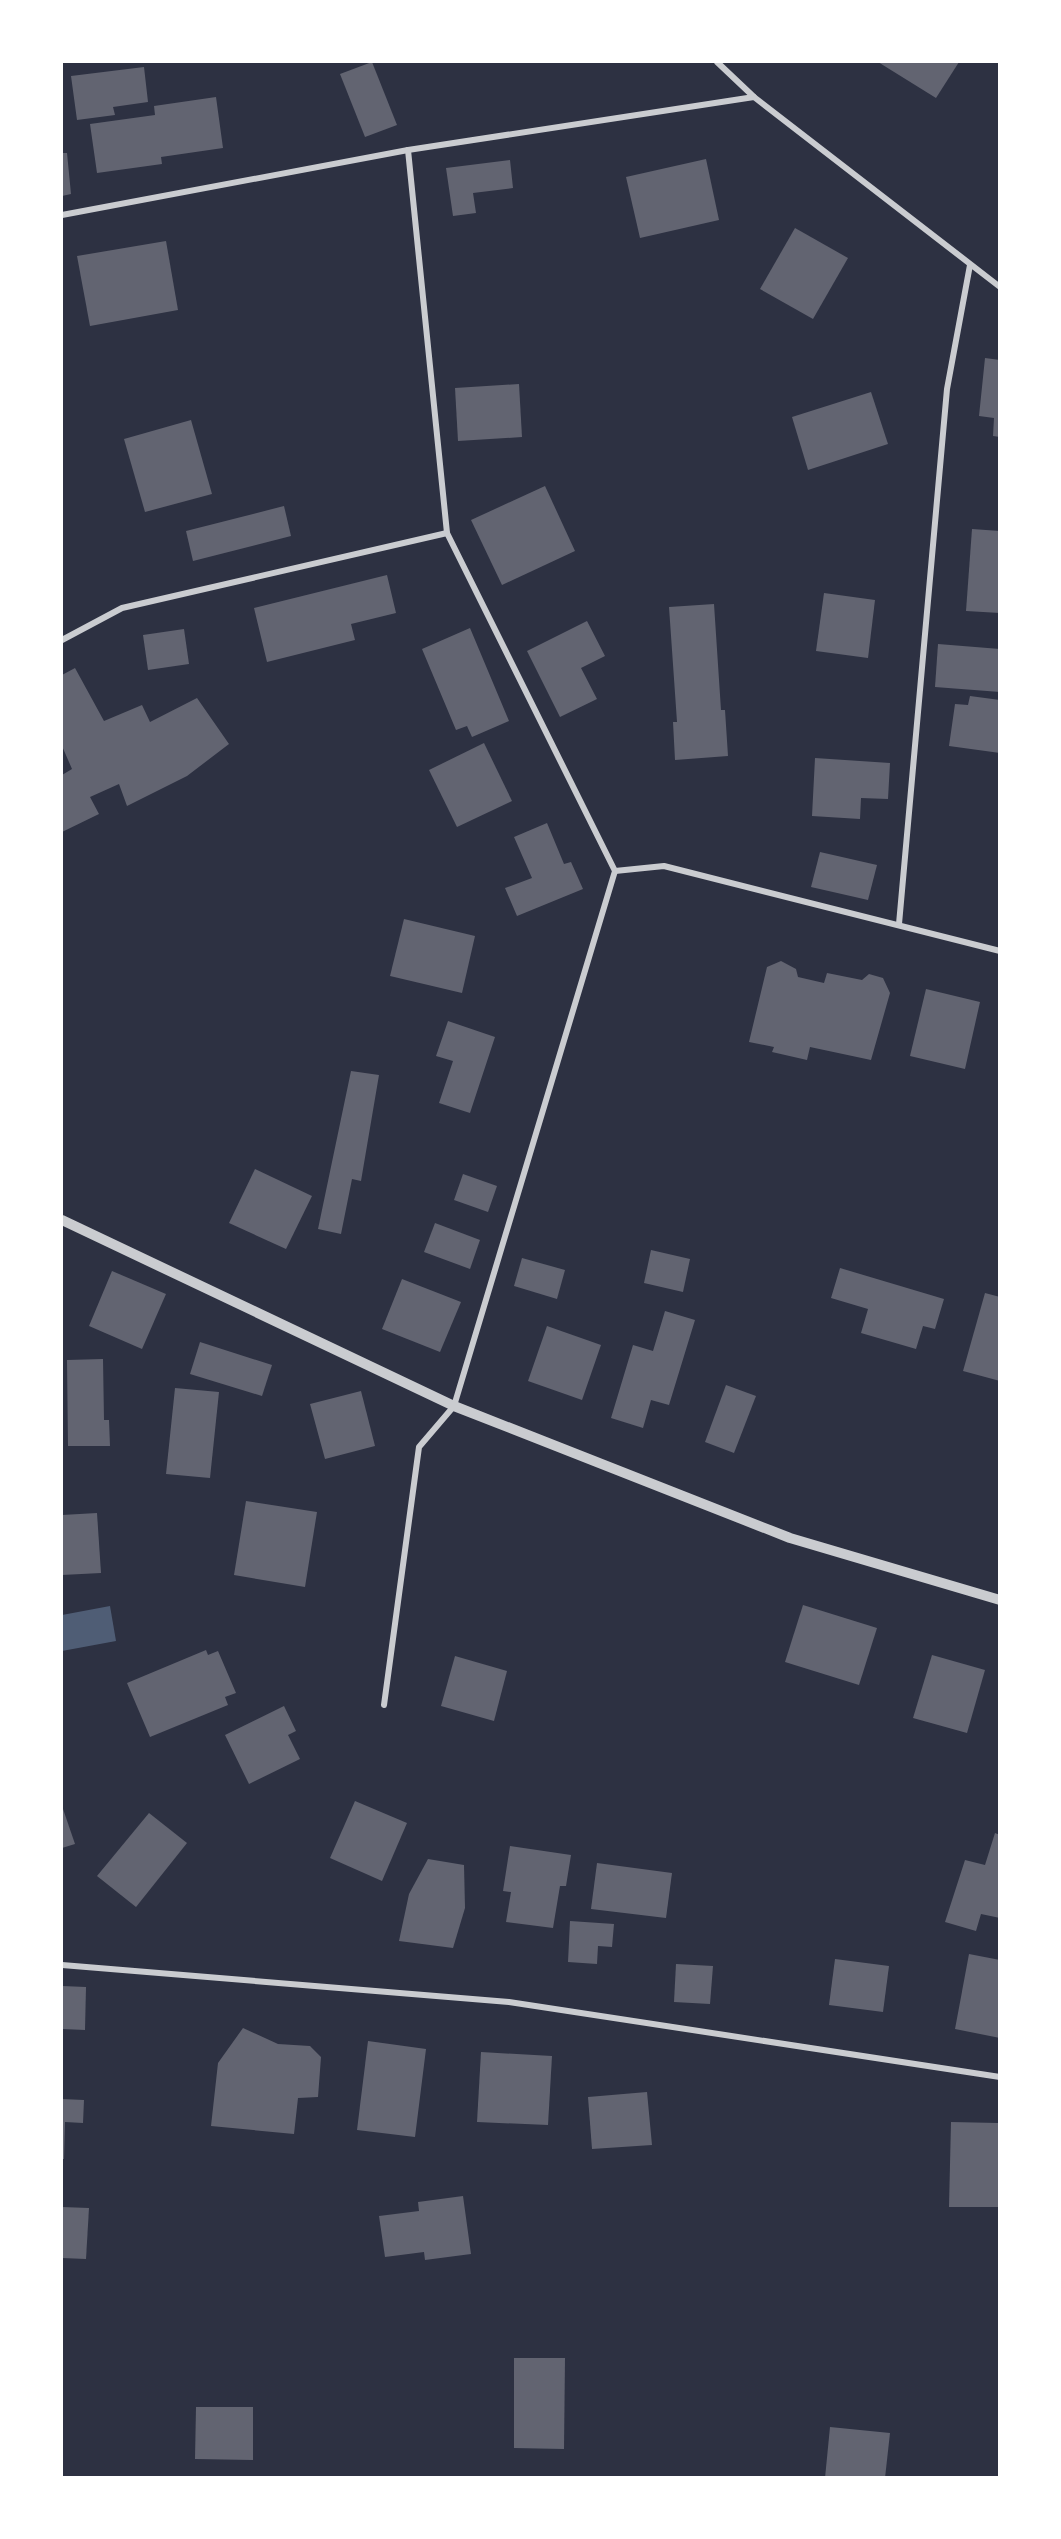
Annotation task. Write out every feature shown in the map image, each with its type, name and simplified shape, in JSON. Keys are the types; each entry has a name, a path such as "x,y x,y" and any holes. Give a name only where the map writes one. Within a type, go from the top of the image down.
{"street":[{"path":"717,62 754,97 999,287"},
{"path":"62,215 408,150 754,97"},
{"path":"384,1705 419,1447 454,1406 615,871 447,533 408,150"},
{"path":"899,924 947,388 970,266"},
{"path":"62,640 122,608 447,533"},
{"path":"615,871 664,866 999,951"},
{"path":"62,1220 454,1406 790,1538 999,1600"},
{"path":"62,1965 509,2002 999,2078"}],"water":[{"path":"110,1606 116,1641 62,1651 62,1615"}],"building":[{"path":"372,62 397,125 365,137 340,74"},
{"path":"878,62 959,62 936,98"},
{"path":"144,67 148,102 113,107 115,115 77,120 71,76"},
{"path":"216,97 223,148 161,157 162,164 97,173 90,124 155,115 154,106"},
{"path":"62,153 67,153 71,194 62,196"},
{"path":"706,159 719,220 640,238 626,177"},
{"path":"510,160 513,188 473,193 476,213 453,216 446,168"},
{"path":"795,228 848,258 813,319 760,289"},
{"path":"166,241 178,310 90,326 77,256"},
{"path":"985,358 1000,360 1000,437 993,436 994,418 979,416"},
{"path":"519,384 522,437 458,441 455,388"},
{"path":"871,392 888,444 808,470 792,417"},
{"path":"191,420 212,494 145,512 124,439"},
{"path":"545,486 575,551 502,585 471,520"},
{"path":"284,506 291,536 193,561 186,531"},
{"path":"972,529 1000,531 1000,613 966,611"},
{"path":"387,575 396,613 351,624 355,640 267,662 254,608"},
{"path":"824,593 875,600 868,658 816,651"},
{"path":"714,604 721,710 725,710 728,756 675,760 673,722 677,722 669,607"},
{"path":"587,621 605,656 581,668 597,699 560,717 527,651"},
{"path":"470,628 509,721 472,737 467,726 456,730 422,649"},
{"path":"184,629 189,664 148,670 143,635"},
{"path":"938,644 1000,649 1000,692 935,687"},
{"path":"75,668 104,721 142,705 150,722 197,698 229,744 187,776 127,806 119,784 90,797 99,814 62,832 62,775 72,769 62,746 62,675"},
{"path":"970,696 1000,700 1000,753 949,746 955,704 968,705"},
{"path":"484,743 512,801 457,827 429,770"},
{"path":"815,758 890,763 888,799 861,798 860,819 812,816"},
{"path":"547,823 564,864 571,862 583,889 517,916 505,888 532,878 514,837"},
{"path":"820,852 877,865 868,900 811,887"},
{"path":"404,919 475,936 462,993 390,976"},
{"path":"781,961 796,969 798,977 824,983 827,973 862,980 869,974 883,978 890,993 871,1060 810,1047 807,1060 772,1052 774,1047 749,1042 767,967"},
{"path":"926,989 980,1002 965,1069 910,1056"},
{"path":"448,1021 495,1037 470,1113 439,1103 453,1061 436,1056"},
{"path":"351,1071 379,1075 361,1181 352,1179 341,1234 318,1229"},
{"path":"255,1169 312,1196 286,1249 229,1223"},
{"path":"463,1174 497,1186 488,1212 454,1200"},
{"path":"435,1223 480,1240 470,1269 424,1252"},
{"path":"651,1250 690,1259 683,1292 644,1283"},
{"path":"522,1258 565,1270 557,1299 514,1286"},
{"path":"840,1268 944,1299 935,1329 923,1326 916,1349 861,1333 868,1309 831,1298"},
{"path":"112,1271 166,1294 142,1349 89,1326"},
{"path":"402,1279 461,1302 440,1352 382,1329"},
{"path":"985,1293 1000,1297 1000,1381 963,1371"},
{"path":"665,1311 695,1320 669,1405 651,1400 643,1428 611,1418 633,1345 653,1351"},
{"path":"547,1326 601,1345 582,1400 528,1381"},
{"path":"200,1342 272,1365 262,1396 190,1374"},
{"path":"103,1359 104,1420 109,1420 110,1446 68,1446 67,1360"},
{"path":"726,1385 756,1396 734,1453 705,1442"},
{"path":"175,1388 219,1392 210,1478 166,1474"},
{"path":"361,1391 375,1446 325,1459 310,1404"},
{"path":"246,1501 317,1512 305,1587 234,1575"},
{"path":"97,1513 101,1573 62,1575 62,1515"},
{"path":"803,1605 877,1628 859,1685 785,1662"},
{"path":"206,1650 208,1655 218,1651 236,1693 225,1697 228,1705 150,1737 127,1683"},
{"path":"932,1655 985,1670 967,1733 913,1718"},
{"path":"455,1656 507,1671 494,1721 441,1706"},
{"path":"284,1706 296,1731 288,1735 300,1759 249,1784 225,1735"},
{"path":"355,1801 407,1823 382,1881 330,1858"},
{"path":"62,1806 75,1844 62,1848"},
{"path":"149,1813 187,1843 136,1907 97,1876"},
{"path":"995,1833 1000,1835 1000,1918 981,1914 976,1931 945,1922 965,1860 985,1865"},
{"path":"510,1846 571,1855 566,1886 560,1886 553,1928 506,1922 511,1892 503,1891"},
{"path":"428,1859 464,1865 465,1908 453,1948 399,1941 409,1894"},
{"path":"597,1863 672,1873 666,1918 591,1909"},
{"path":"570,1921 614,1924 612,1947 598,1946 597,1964 568,1962"},
{"path":"969,1954 1000,1960 1000,2038 955,2029"},
{"path":"835,1959 889,1966 883,2012 829,2005"},
{"path":"676,1964 713,1966 710,2004 674,2002"},
{"path":"62,1986 86,1987 85,2030 62,2029"},
{"path":"243,2028 278,2044 310,2046 321,2057 318,2097 298,2098 294,2134 211,2126 218,2063"},
{"path":"368,2041 426,2049 415,2137 357,2130"},
{"path":"481,2052 552,2056 548,2125 477,2122"},
{"path":"647,2092 652,2145 592,2149 588,2097"},
{"path":"62,2099 84,2100 83,2123 65,2122 64,2159 62,2159"},
{"path":"951,2122 998,2123 1000,2207 949,2207"},
{"path":"463,2196 471,2254 425,2260 424,2252 385,2257 379,2216 419,2211 418,2202"},
{"path":"62,2207 89,2208 86,2259 62,2258"},
{"path":"514,2358 565,2358 564,2449 514,2448"},
{"path":"196,2407 253,2407 253,2460 195,2459"},
{"path":"830,2427 890,2433 885,2478 825,2478"}]}
